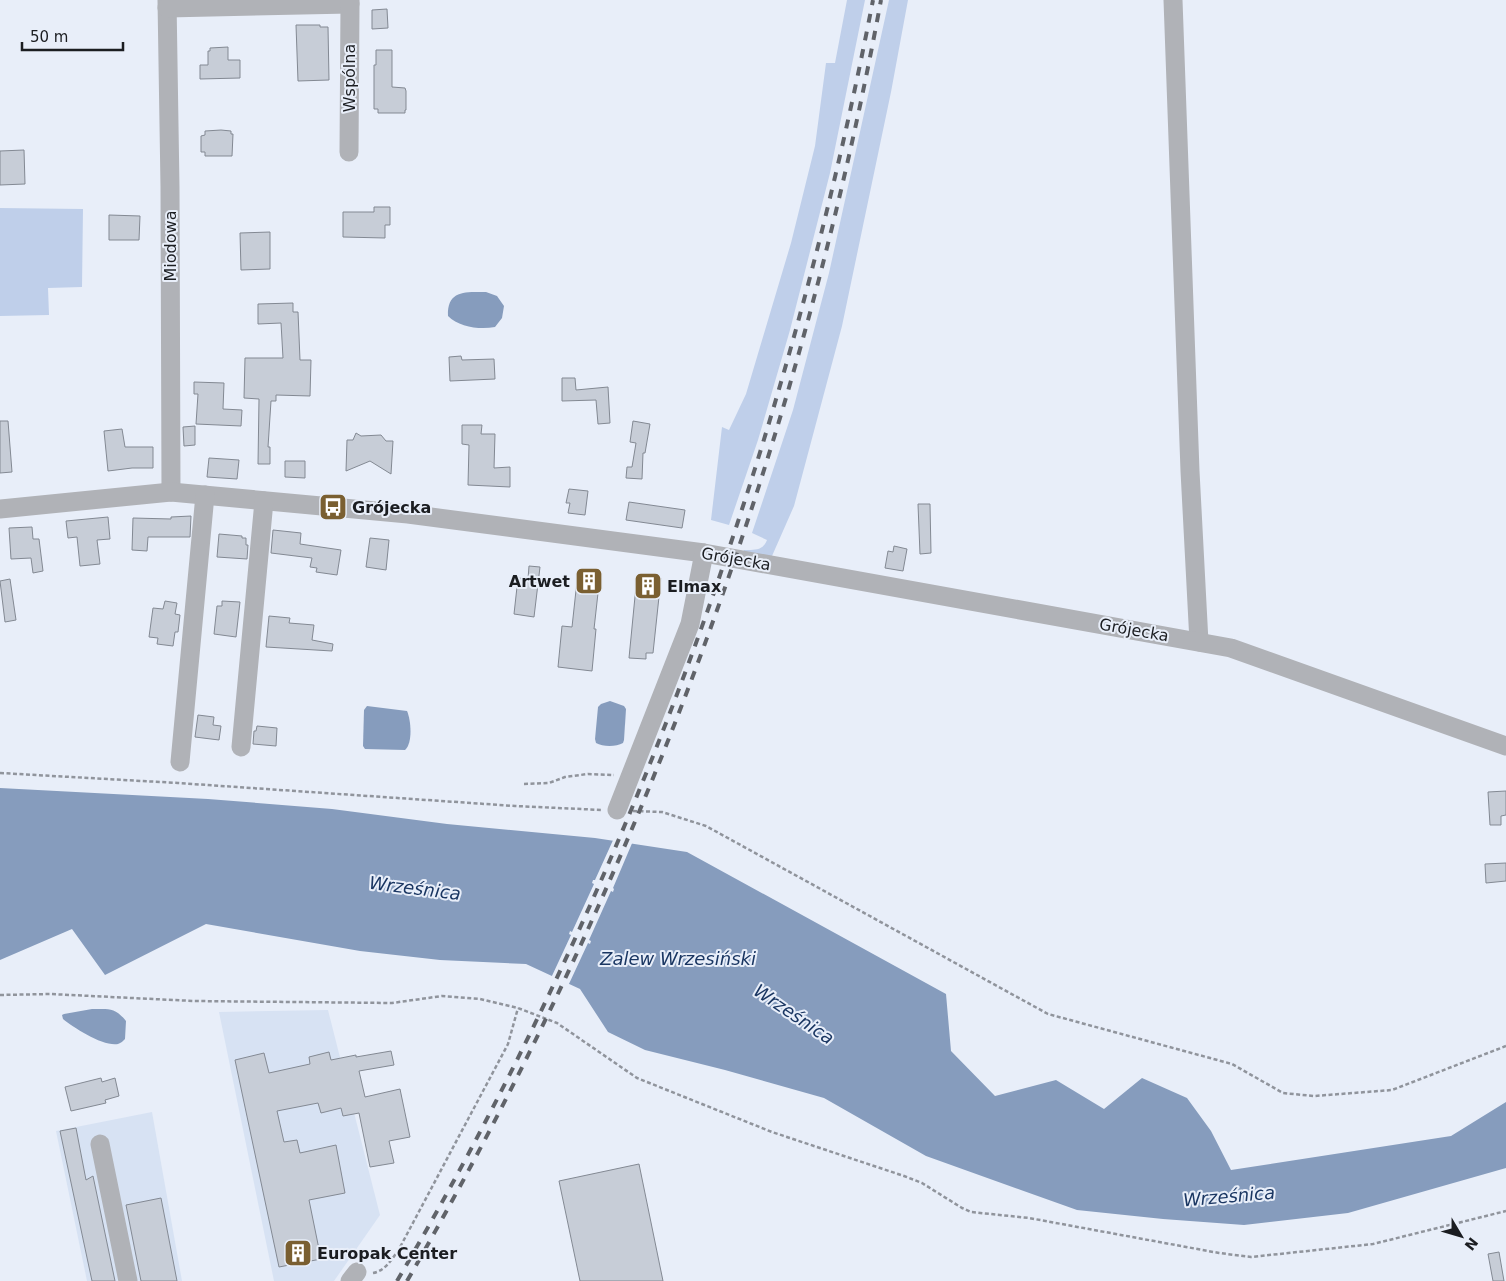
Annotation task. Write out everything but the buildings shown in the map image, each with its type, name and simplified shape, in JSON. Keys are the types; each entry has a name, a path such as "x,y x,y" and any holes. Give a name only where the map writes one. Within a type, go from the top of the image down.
{"street":[{"path":"1173,0 1190,471 1199,642"},
{"name":"Wspólna","path":"168,4 350,2 349,152"},
{"name":"Miodowa","path":"168,4 171,492"},
{"name":"Grójecka","path":"0,509 171,492 408,514 704,553 1231,648 1506,746"},
{"path":"180,762 205,496"},
{"path":"240,748 264,501"},
{"path":"617,810 690,624 704,553"},
{"path":"100,1144 128,1281"}],"path":[{"path":"0,773 178,782 515,806 662,812 706,826 1048,1014 1232,1064 1283,1093 1314,1096 1392,1090 1506,1046"},
{"path":"524,784 549,783 566,777 588,774 616,775 630,779"},
{"path":"0,995 50,994 194,1001 392,1003 442,996 480,999 518,1008 557,1023 637,1078 772,1132 922,1183 971,1212 1029,1218 1219,1253 1251,1257 1373,1244 1506,1211"},
{"path":"353,1276 376,1273 388,1265 398,1251 508,1044 518,1008"}],"shaded area":[{"path":"847,0 865,0 830,173 790,330 758,440 729,525 711,520 722,427 729,430 746,394 791,243 815,146 826,63 835,63"},
{"path":"889,0 908,0 891,92 842,326 794,506 772,556 742,554 744,550 761,548 767,540 752,533 793,410 829,273"},
{"path":"0,208 83,209 82,287 48,288 49,315 0,316"},
{"path":"328,1010 380,1215 334,1281 274,1281 219,1012"},
{"path":"152,1112 182,1281 87,1281 56,1131"}],"water":[{"path":"486,292 497,296 504,306 502,318 495,327 470,327 458,323 448,316 448,308 454,297 464,293"},
{"path":"610,701 624,706 626,709 624,740 620,744 606,746 596,743 595,739 598,707"},
{"path":"367,706 407,711 410,720 410,731 408,747 405,750 365,749 363,746 364,710"},
{"name":"Zalew Wrzesiński","path":"0,788 208,799 332,809 447,824 595,838 687,852 946,994 951,1051 995,1096 1056,1080 1104,1109 1142,1078 1187,1098 1211,1131 1231,1170 1451,1136 1506,1102 1506,1168 1348,1213 1244,1225 1077,1210 926,1156 824,1098 645,1050 608,1032 580,989 526,964 440,960 360,951 206,924 105,975 72,929 0,960"},
{"path":"92,1009 111,1010 122,1016 126,1021 125,1039 121,1043 112,1044 97,1040 63,1019 62,1015 64,1014"}],"pier":[{"path":"614,838 633,841 613,892 611,891 589,940 591,941 590,944 588,943 568,986 551,978 571,935 569,934 570,931 572,932 594,884 592,883 593,880 595,880"}],"railway":[{"path":"397,1281 480,1131 557,977 627,821 689,661 745,499 795,334 837,168 873,0"},
{"path":"407,1281 490,1130 566,977 636,820 699,660 755,498 804,334 846,168 881,0"}],"place":[{"name":"Grójecka","path":"333,507"},
{"name":"Artwet","path":"589,581"},
{"name":"Elmax","path":"648,586"},
{"name":"Europak Center","path":"298,1253"}],"water label":[{"name":"Wrześnica","path":"415,888"},
{"name":"Wrześnica","path":"794,1014"},
{"name":"Wrześnica","path":"1229,1196"}]}
